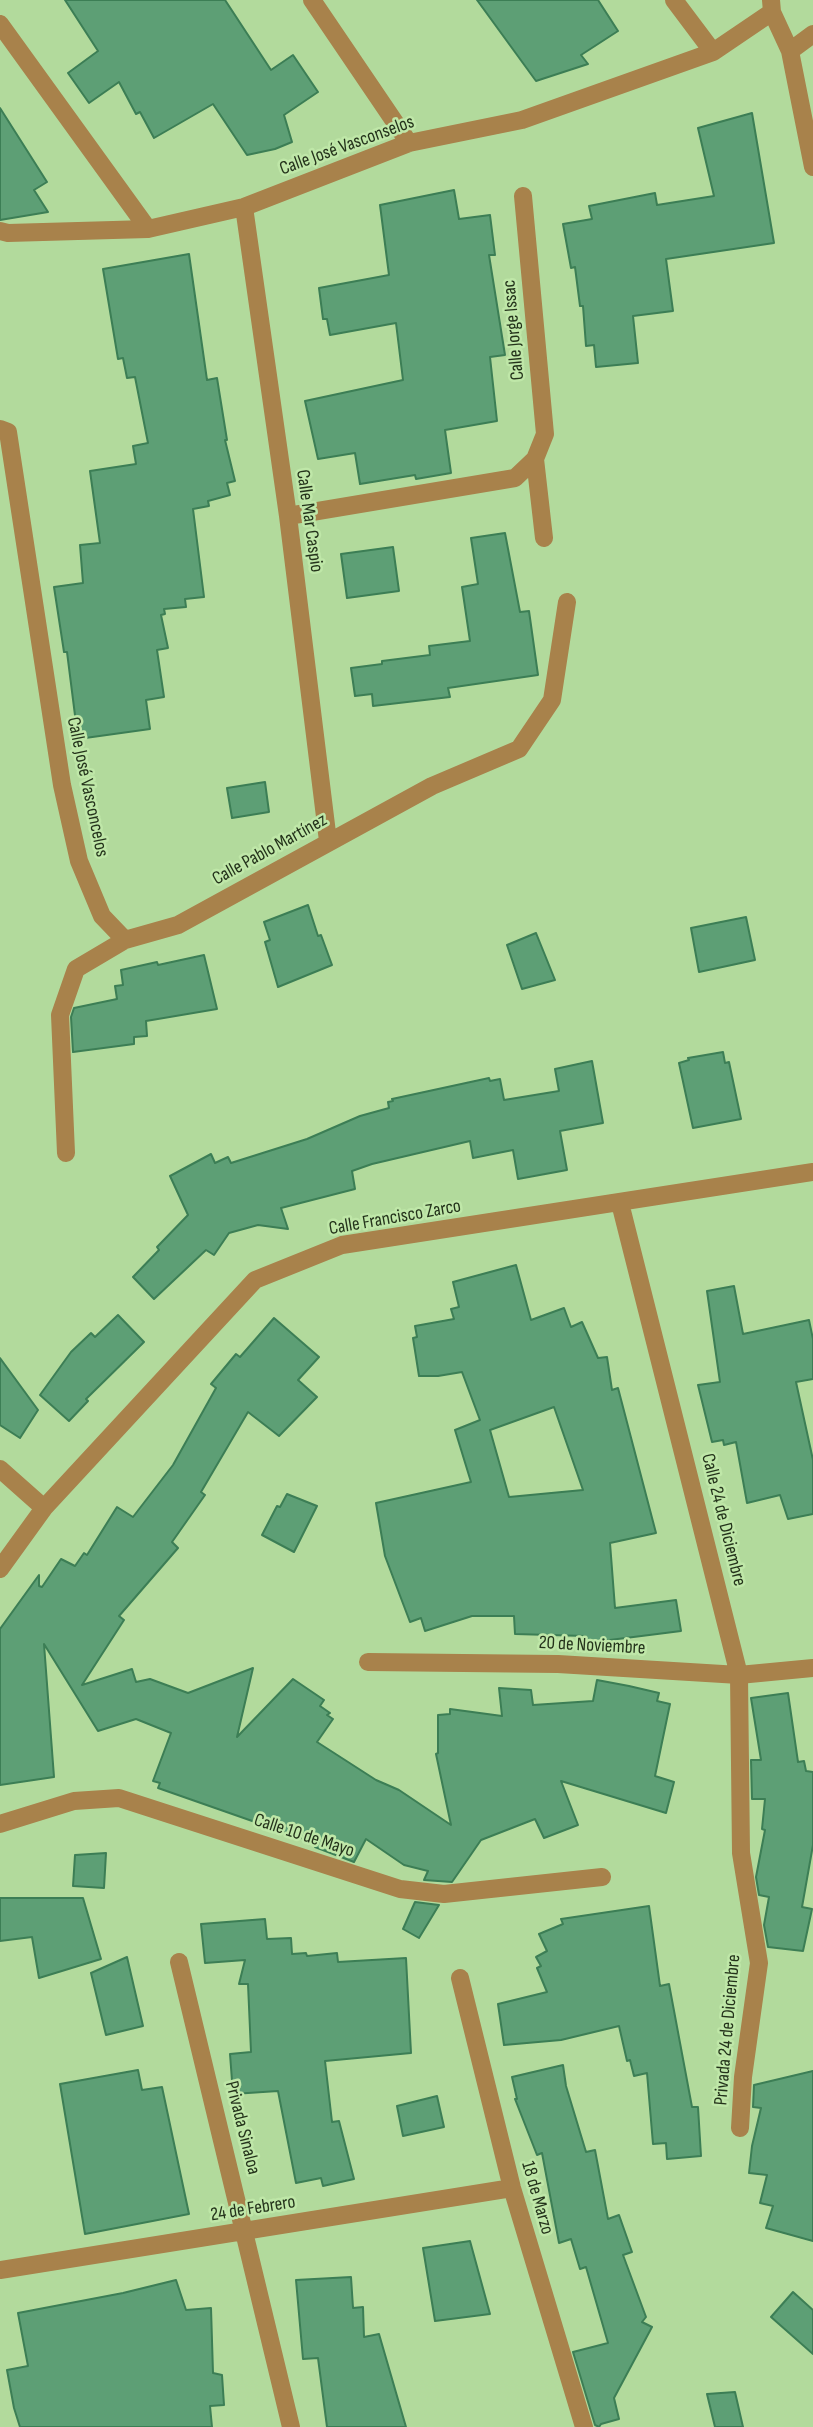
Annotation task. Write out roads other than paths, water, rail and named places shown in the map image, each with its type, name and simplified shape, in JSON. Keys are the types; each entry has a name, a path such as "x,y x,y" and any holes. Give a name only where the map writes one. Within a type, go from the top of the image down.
{"street":[{"path":"312,0 409,143"},
{"path":"674,0 713,52"},
{"path":"771,6 790,51 813,167"},
{"name":"Calle José Vasconselos","path":"0,231 8,233 148,229 244,207 409,143 522,120 713,52 771,6"},
{"path":"0,24 148,229"},
{"path":"790,51 813,34"},
{"name":"Calle Jorge Issac","path":"523,196 545,434 535,459 544,538"},
{"name":"Calle Mar Caspio","path":"244,207 288,516 328,841"},
{"name":"Calle José Vasconcelos","path":"4,431 62,785 76,849 102,916 125,940"},
{"path":"288,516 515,478 535,459"},
{"name":"Calle Pablo Martínez","path":"125,940 178,925 432,786 519,749 552,700 567,602"},
{"path":"66,1153 60,1015 76,969 125,940"},
{"name":"Calle Francisco Zarco","path":"0,1569 44,1508 255,1280 342,1245 813,1172"},
{"name":"Calle 24 de Diciembre","path":"620,1203 739,1675 741,1853"},
{"path":"0,1469 44,1508"},
{"name":"20 de Noviembre","path":"368,1662 558,1664 739,1675 813,1668"},
{"name":"Calle 10 de Mayo","path":"0,1824 74,1801 119,1798 401,1889 444,1894 602,1877"},
{"name":"Privada 24 de Diciembre","path":"740,2128 743,2077 759,1963 741,1853"},
{"name":"Privada Sinaloa","path":"179,1962 291,2427"},
{"name":"18 de Marzo","path":"460,1978 512,2188 584,2427"},
{"name":"24 de Febrero","path":"0,2270 512,2188"}]}
